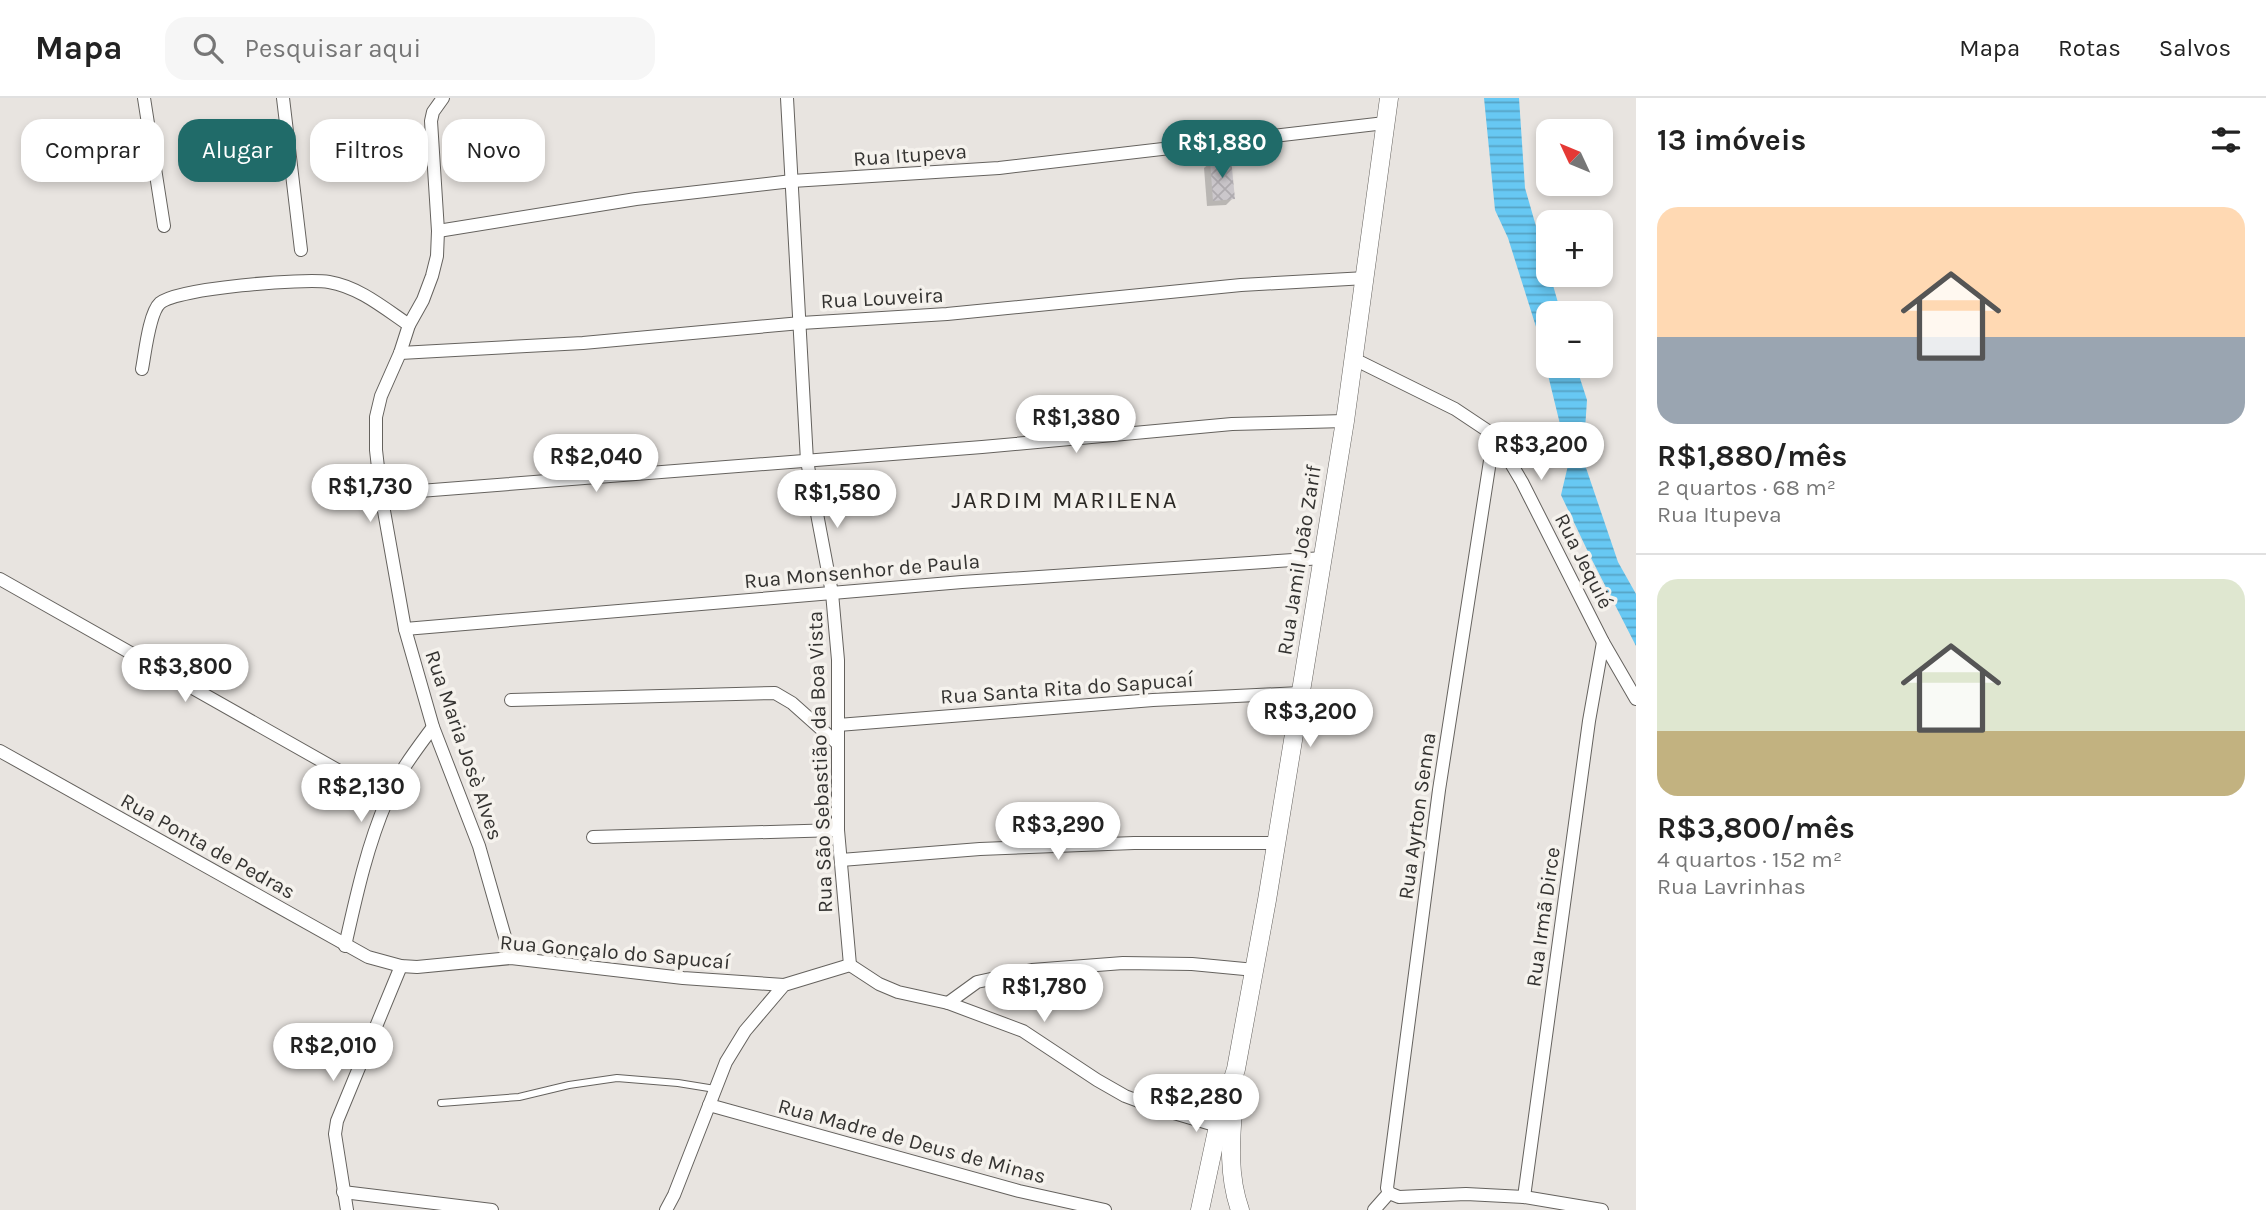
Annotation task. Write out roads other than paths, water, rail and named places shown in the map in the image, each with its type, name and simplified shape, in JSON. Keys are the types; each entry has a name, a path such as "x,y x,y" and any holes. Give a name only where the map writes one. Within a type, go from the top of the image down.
{"main road":[{"name":"Rua Jamil João Zarif","path":"1200,1210 1218,1126 1236,1069 1255,970 1345,421 1389,98"},
{"name":"Rua Jamil João Zarif","path":"1236,1069 1230,1168 1234,1194 1240,1210"}],"street":[{"path":"144,98 164,226"},
{"path":"283,98 301,250"},
{"name":"Rua Maria Josè Alves","path":"443,98 431,121 438,230 437,256 423,300 408,324 400,353 381,397 374,432 381,494 405,629 433,727 479,846 511,958"},
{"name":"Rua São Sebastião da Boa Vista","path":"787,98 807,461 832,593 838,660 838,830 850,965"},
{"name":"Rua Itupeva","path":"438,230 636,199 792,181 999,168 1385,123"},
{"name":"Rua Louveira","path":"400,353 583,343 801,323 947,314 1241,285 1366,278"},
{"path":"142,369 154,314 160,303 176,295 221,286 328,282 354,290 408,324"},
{"name":"Rua Jequié","path":"1352,358 1455,409 1494,435 1522,482 1603,642 1636,699"},
{"path":"381,494 982,447 1231,424 1345,421"},
{"name":"Rua Ayrton Senna","path":"1394,1195 1387,1188 1388,1174 1439,790 1494,435"},
{"name":"Rua Monsenhor de Paula","path":"405,629 962,582 1323,558"},
{"path":"0,579 387,798"},
{"name":"Rua Irmã Dirce","path":"1524,1197 1589,721 1603,642"},
{"path":"511,700 775,693 792,703 838,744"},
{"name":"Rua Santa Rita do Sapucaí","path":"838,725 1153,699 1300,693"},
{"path":"345,946 367,858 387,798 405,764 433,727"},
{"name":"Rua Ponta de Pedras","path":"0,751 345,946 368,957 401,967"},
{"path":"593,837 838,830"},
{"path":"841,860 980,849 1134,842 1275,843"},
{"name":"Rua Gonçalo do Sapucaí","path":"401,967 511,958 683,978 784,985"},
{"path":"948,1003 977,982 1031,970 1123,963 1192,964 1255,970"},
{"path":"666,1210 726,1062 745,1031 784,985 850,965 879,984 898,992 948,1003 1023,1031 1125,1096 1218,1126"},
{"path":"347,1210 335,1134 337,1121 401,967"},
{"name":"Rua Madre de Deus de Minas","path":"709,1105 1019,1191 1105,1210"},
{"path":"343,1192 492,1210"},
{"path":"1374,1210 1394,1195 1466,1194 1524,1197 1602,1210"}],"lane":[{"path":"441,1103 519,1097 569,1085 617,1078 715,1089"}],"water":[{"path":"1484,98 1519,98 1525,188 1536,226 1536,287 1554,287 1558,301 1536,301 1536,327 1508,238 1495,210"},
{"path":"1549,378 1580,378 1587,400 1583,459 1618,562 1636,594 1636,646 1561,495 1569,461"}],"district":[{"name":"JARDIM MARILENA","path":"1065,500"}]}
